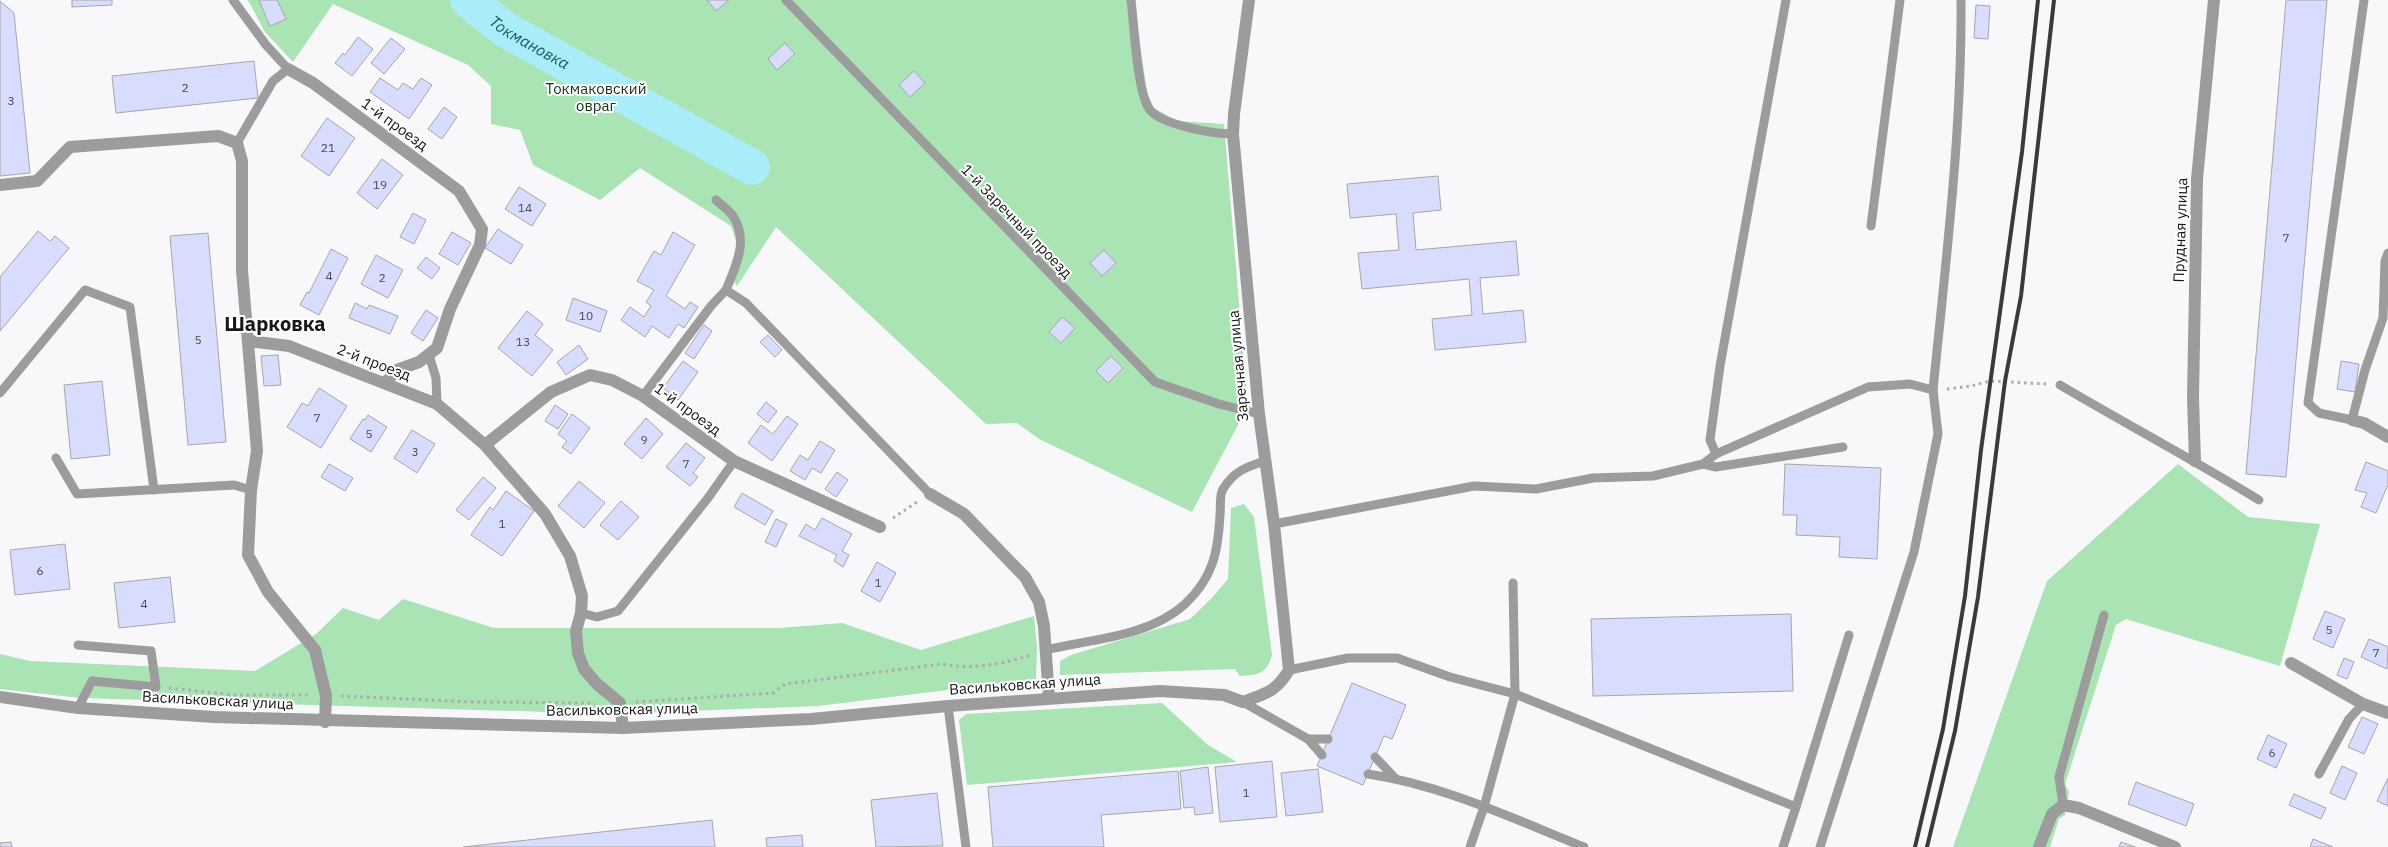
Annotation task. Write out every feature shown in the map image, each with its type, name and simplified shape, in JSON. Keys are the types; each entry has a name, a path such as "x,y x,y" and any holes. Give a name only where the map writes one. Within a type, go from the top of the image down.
{"street":[{"name":"Заречная улица","path":"1249,0 1233,134 1259,414 1274,524 1289,670"},
{"name":"Прудная улица","path":"2196,461 2192,398 2197,179 2214,0"},
{"name":"1-й проезд","path":"288,69 313,83 459,191 482,229 480,245 450,309 437,348 419,362 397,370 385,383"},
{"path":"0,185 36,181 70,147 218,136 237,143 242,161 242,270 257,451 251,490 248,555 268,592 315,650 326,696 325,722"},
{"name":"2-й проезд","path":"249,342 289,346 437,404 485,445 545,514 570,556 582,596 581,612 576,631 578,653 584,669 597,684 620,703 623,728"},
{"name":"1-й проезд","path":"485,445 552,392 590,375 612,380 643,396 734,461 880,527"},
{"path":"2352,420 2364,424 2388,437"},
{"path":"930,494 964,514 1025,577 1039,602 1044,626 1049,698"},
{"path":"2291,663 2364,704 2388,713"},
{"path":"1243,702 1270,691 1281,684 1289,670"},
{"name":"Васильковская улица","path":"0,697 78,708 214,717 325,722 623,728 811,719 948,706 1160,691 1224,695 1243,702"},
{"path":"2039,847 2052,814 2062,805 2079,808 2175,847"}],"lane":[{"path":"233,0 266,46 288,69 273,81 237,143"},
{"name":"1-й Заречный проезд","path":"786,0 1155,382 1219,404 1259,414"},
{"path":"1131,0 1142,93 1150,111 1178,126 1233,134"},
{"path":"1716,454 1710,440 1720,366 1786,0"},
{"path":"1871,226 1900,0"},
{"path":"1820,847 1914,552 1938,434 1933,390 1954,177 1961,47 1961,0"},
{"path":"2364,0 2308,403 2319,413 2352,420 2365,370 2383,318 2385,261 2388,253"},
{"path":"643,396 726,290 735,270 743,238 733,215 716,200"},
{"path":"0,393 85,290 130,306 154,490"},
{"path":"726,290 746,303 930,494"},
{"path":"429,354 436,378 437,404"},
{"path":"1274,524 1474,486 1536,489 1593,478 1652,476 1703,464 1716,454 1868,387 1910,384 1933,390"},
{"path":"2060,386 2173,452 2196,461 2258,500"},
{"path":"1703,464 1716,467 1843,447"},
{"path":"56,458 77,494 234,485 251,490"},
{"path":"581,612 597,617 618,611 708,498 734,461"},
{"path":"1046,650 1114,636 1157,624 1185,605 1208,576 1218,545 1222,491 1241,468 1265,461"},
{"path":"1470,847 1484,807 1516,694 1513,583"},
{"path":"2062,805 2058,777 2104,615"},
{"path":"1783,847 1848,635"},
{"path":"78,645 151,651 156,686 92,681 78,708"},
{"path":"1289,670 1348,658 1397,658 1450,677 1516,694 1796,807"},
{"path":"1243,702 1308,739 1322,755"},
{"path":"2319,774 2348,719 2364,704"},
{"path":"948,706 966,847"},
{"path":"1308,739 1328,739"},
{"path":"1375,757 1395,778"},
{"path":"1368,774 1395,778 1484,807 1584,847"}],"path":[{"path":"1933,390 1971,386 1990,381 2060,386"},
{"path":"880,527 930,494"}],"green space":[{"name":"Токмаковский овраг","path":"248,0 1134,0 1147,93 1154,108 1177,121 1224,124 1247,398 1239,423 1192,512 1039,439 1017,423 986,424 776,227 737,286 729,274 737,244 731,226 640,168 600,200 533,165 520,130 491,124 491,86 468,65 333,4 293,62 265,32"},
{"path":"2178,464 2248,517 2320,524 2280,666 2126,619 2116,625 2065,784 2069,792 2065,815 2059,819 2050,847 1953,847 2047,581"},
{"path":"1244,504 1254,517 1272,655 1264,670 1257,674 1240,676 1235,669 1060,675 1060,661 1071,655 1190,619 1228,579 1231,508"},
{"path":"403,599 494,628 779,628 842,623 921,650 1034,616 1037,648 1036,679 818,706 612,714 80,698 0,689 0,654 30,661 255,671 316,634 343,608 379,620"},
{"path":"1162,703 1208,745 1237,762 967,785 959,720 966,714"}],"building":[{"path":"72,0 112,0 112,5 72,7"},
{"path":"259,0 277,0 286,19 270,26"},
{"path":"707,0 729,0 716,11"},
{"path":"2286,0 2327,0 2286,477 2246,474"},
{"path":"0,1 14,13 30,173 0,176"},
{"path":"1976,5 1990,6 1988,39 1974,38"},
{"path":"358,37 373,49 352,76 335,63 343,53 345,55"},
{"path":"391,38 405,49 384,74 371,63"},
{"path":"785,43 795,54 777,70 768,59"},
{"path":"254,61 258,98 116,113 112,76"},
{"path":"914,71 925,83 910,97 899,85"},
{"path":"380,78 398,90 403,83 413,89 421,78 432,85 409,119 370,92"},
{"path":"444,107 457,117 442,139 428,129"},
{"path":"327,118 355,138 329,176 301,156"},
{"path":"382,159 403,175 377,209 357,193"},
{"path":"1438,176 1441,210 1413,213 1416,250 1516,241 1519,275 1480,278 1483,314 1523,310 1526,342 1435,350 1432,319 1472,315 1469,279 1362,289 1358,253 1399,250 1396,214 1350,218 1347,184"},
{"path":"519,187 546,204 532,226 505,209"},
{"path":"413,213 426,220 414,244 400,237"},
{"path":"498,229 523,245 511,264 485,248"},
{"path":"38,231 50,241 55,236 69,248 0,331 0,277"},
{"path":"452,232 471,243 458,265 439,254"},
{"path":"673,232 695,245 666,296 685,309 690,302 698,307 684,328 678,324 669,338 652,326 645,337 621,320 630,307 644,317 651,306 646,302 654,290 637,281 654,251 661,255"},
{"path":"208,233 226,442 188,445 170,236"},
{"path":"331,249 348,258 319,315 300,305 307,292 309,293"},
{"path":"1104,250 1116,263 1102,276 1090,263"},
{"path":"376,255 403,270 388,298 361,284"},
{"path":"426,257 440,268 432,279 417,268"},
{"path":"573,298 607,311 600,332 566,320"},
{"path":"355,303 367,309 369,305 398,316 390,334 349,318"},
{"path":"426,310 438,318 423,341 411,333"},
{"path":"527,311 543,324 535,335 553,350 532,376 498,348"},
{"path":"1062,317 1075,328 1061,343 1049,332"},
{"path":"704,325 712,331 694,359 685,353"},
{"path":"768,335 782,350 775,357 760,342"},
{"path":"579,345 588,359 566,375 557,362"},
{"path":"278,355 281,385 264,386 261,356"},
{"path":"1111,356 1123,368 1108,383 1096,371"},
{"path":"683,361 698,372 678,400 663,388"},
{"path":"2341,361 2359,364 2355,392 2337,389"},
{"path":"102,381 110,455 71,459 64,385"},
{"path":"319,388 347,406 321,448 287,427 302,403 308,406"},
{"path":"766,402 777,411 768,423 757,414"},
{"path":"555,405 568,414 558,429 545,421"},
{"path":"572,414 590,428 571,454 562,447 567,441 558,434"},
{"path":"368,415 387,427 371,452 350,439 363,419 365,420"},
{"path":"787,416 798,424 772,461 748,443 761,425 773,434"},
{"path":"646,418 663,434 642,459 624,444"},
{"path":"412,430 435,444 417,473 394,458"},
{"path":"820,441 835,450 821,473 812,468 805,480 790,471 800,455 808,460"},
{"path":"686,443 705,458 693,473 698,477 690,486 666,467"},
{"path":"2366,462 2388,471 2388,485 2376,513 2361,507 2367,493 2355,490"},
{"path":"329,464 353,478 345,491 321,477"},
{"path":"1785,464 1881,468 1877,559 1839,557 1840,537 1796,535 1797,515 1783,515"},
{"path":"837,472 848,480 836,497 825,489"},
{"path":"483,477 496,488 469,520 456,510"},
{"path":"579,481 605,503 584,528 558,506"},
{"path":"506,491 534,511 502,556 471,535 490,507 493,510"},
{"path":"742,493 773,511 765,525 734,507"},
{"path":"621,501 639,517 618,540 600,525"},
{"path":"822,518 852,534 842,551 849,555 843,567 834,561 837,555 799,536 806,524 815,530"},
{"path":"776,519 787,524 776,547 765,542"},
{"path":"65,544 70,589 15,595 10,550"},
{"path":"877,562 896,573 880,602 861,591"},
{"path":"170,577 175,622 119,628 114,583"},
{"path":"2325,611 2345,619 2333,648 2313,639"},
{"path":"1791,614 1793,691 1593,696 1591,619"},
{"path":"2369,639 2388,647 2387,669 2361,657"},
{"path":"2344,658 2354,662 2347,679 2337,675"},
{"path":"1352,683 1406,705 1392,739 1384,736 1363,785 1317,766"},
{"path":"2362,717 2378,724 2364,754 2348,747"},
{"path":"2268,735 2287,744 2276,768 2257,759"},
{"path":"1272,761 1277,817 1220,822 1215,767"},
{"path":"2342,766 2357,773 2345,800 2330,793"},
{"path":"1208,767 1213,813 1195,815 1194,807 1184,808 1180,771"},
{"path":"1318,769 1323,812 1286,816 1281,773"},
{"path":"1178,771 1181,809 1101,815 1104,847 993,847 988,787"},
{"path":"2388,778 2388,806 2377,801"},
{"path":"2136,782 2194,804 2186,826 2128,804"},
{"path":"937,793 943,846 876,847 871,800"},
{"path":"2294,794 2326,808 2321,819 2289,805"},
{"path":"712,820 715,847 463,847"},
{"path":"802,835 803,847 767,847 766,838"},
{"path":"2313,839 2333,847 2310,847"},
{"path":"11,842 12,847 0,847 0,843"},
{"path":"2121,842 2135,847 2119,847"}],"waterway":[{"name":"Токмановка","path":"468,0 506,30 752,167"}],"railway":[{"path":"1915,847 1943,729 1965,596 1981,450 2022,152 2038,0"},
{"path":"1927,847 1955,731 1978,597 2005,381 2021,296 2054,0"}],"district":[{"name":"Шарковка","path":"275,323"}]}
